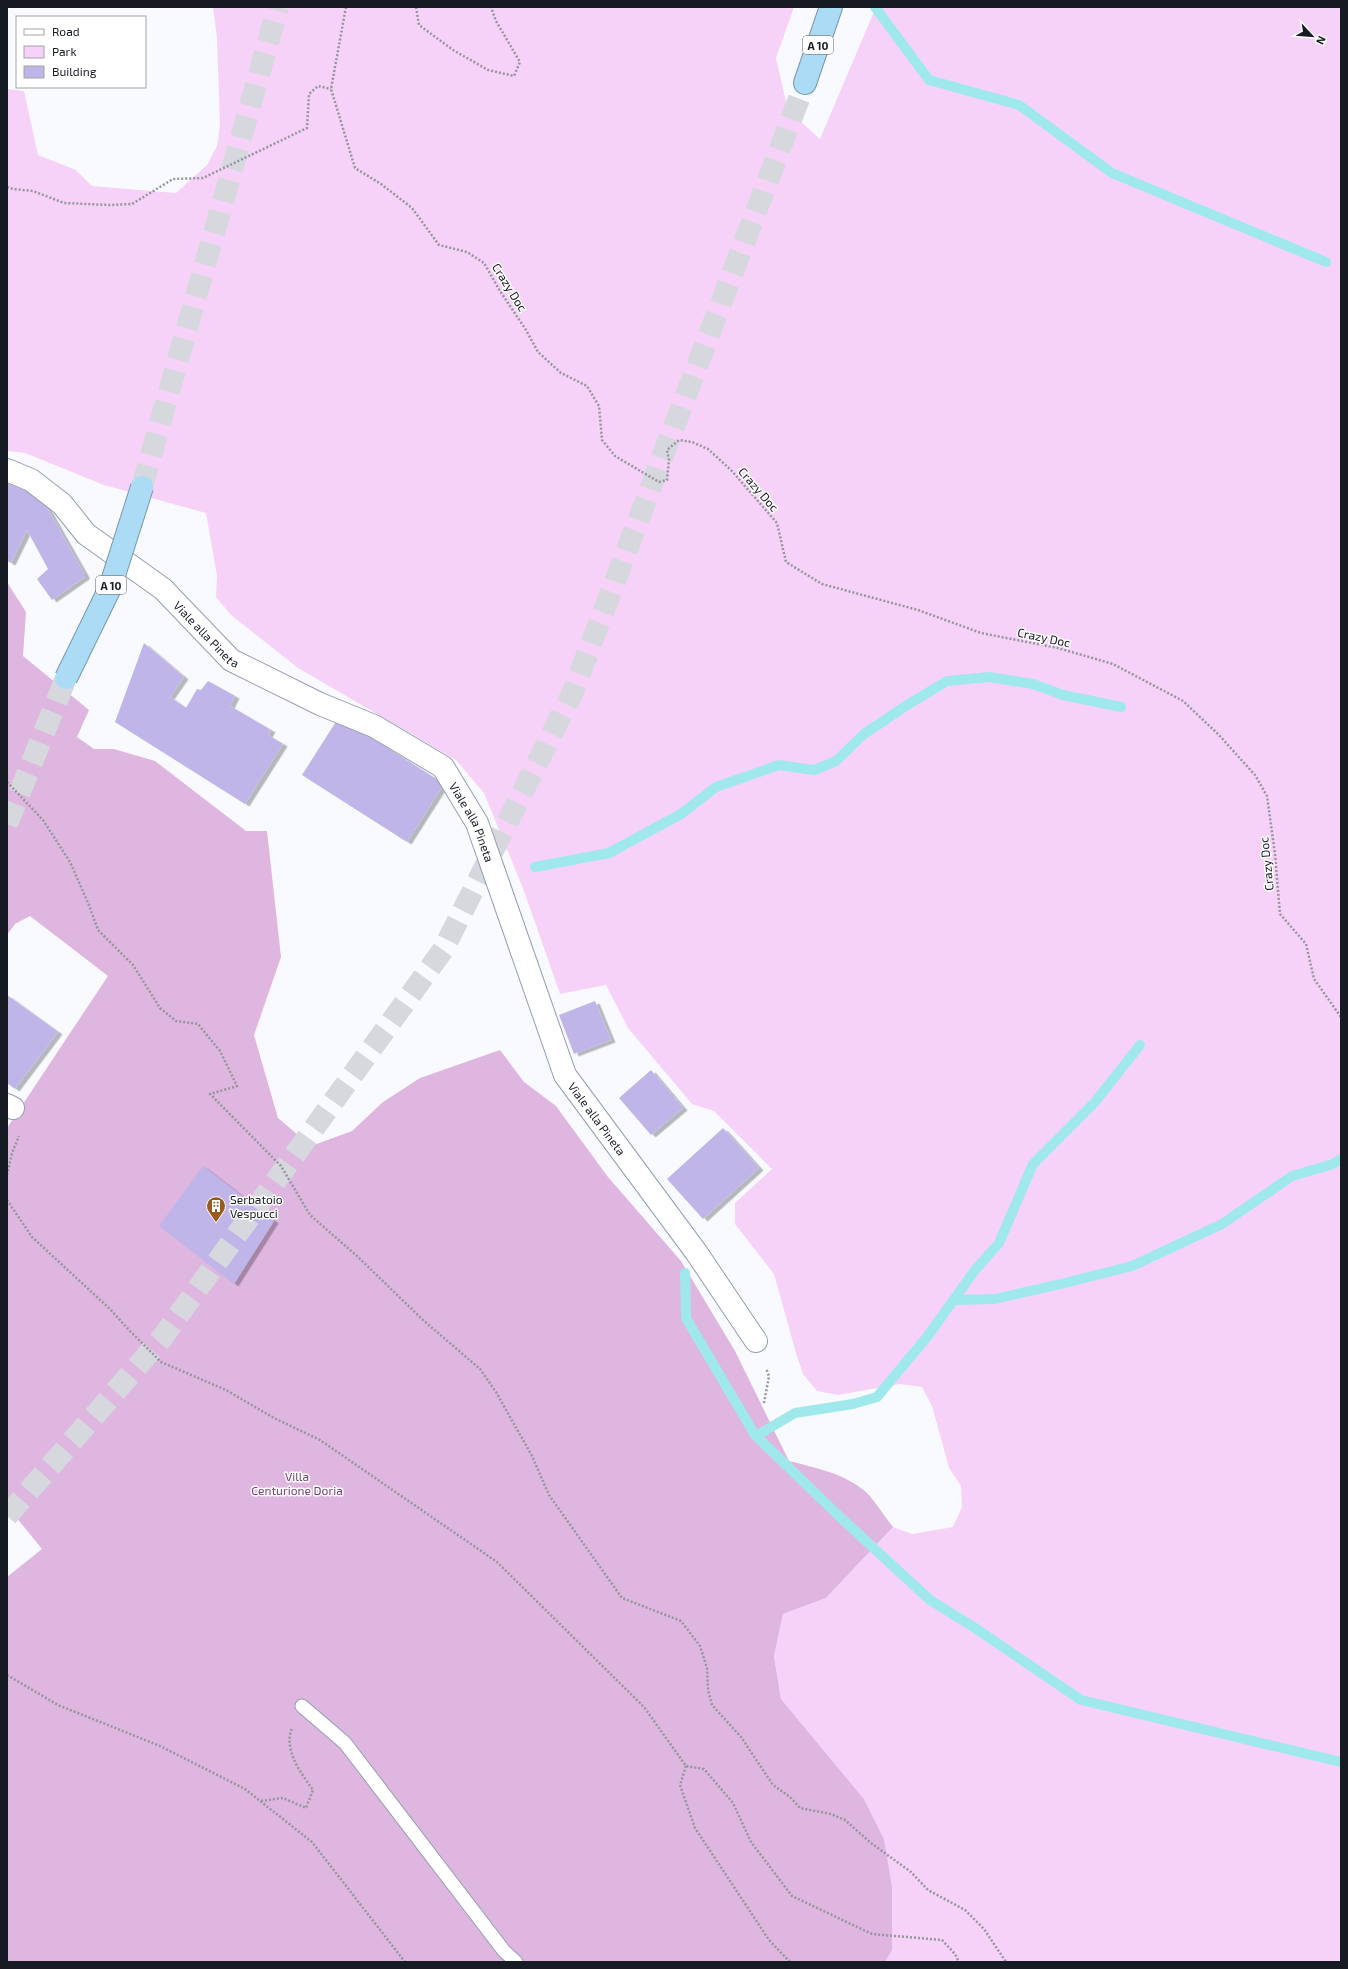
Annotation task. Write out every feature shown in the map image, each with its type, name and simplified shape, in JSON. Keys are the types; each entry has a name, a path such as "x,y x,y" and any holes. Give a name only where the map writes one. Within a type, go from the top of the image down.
{"highway":[{"name":"A 10","path":"805,83 831,7"},
{"name":"A 10","path":"66,678 110,588 142,487"}],"street":[{"name":"Viale alla Pineta","path":"7,470 31,480 62,504 86,534 163,589 231,660 320,704 374,726 443,767 477,823 565,1075 696,1252 756,1341"}],"lane":[{"path":"302,1706 345,1743 504,1951 516,1962"}],"path":[{"name":"Crazy Doc","path":"346,7 331,89 355,168 381,184 412,208 439,245 467,252 484,263 538,352 561,373 587,386 599,406 602,440 615,456 659,482 667,480 669,460 667,450 679,440 692,442 708,449 731,470 777,524 786,562 822,584 918,610 981,633 1058,648 1113,664 1183,701 1218,734 1254,775 1267,796 1275,854 1280,914 1306,944 1314,979 1341,1017"},
{"path":"416,7 418,25 453,50 488,70 514,76 520,62 496,21 491,7"},
{"path":"7,187 33,191 64,203 132,204 173,179 203,178 307,128 309,94 318,86 331,89"},
{"path":"7,782 43,820 70,862 90,905 98,930 134,965 160,1008 176,1021 198,1024 220,1052 237,1086 210,1094 281,1166 310,1215 357,1256 423,1320 480,1369 496,1392 532,1456 549,1495 622,1598 681,1621 700,1646 707,1668 708,1690 712,1705 741,1737 773,1785 790,1797 800,1808 831,1814 845,1820 871,1843 910,1872 928,1890 965,1910 984,1929 1006,1962"},
{"path":"7,1175 12,1153 19,1138 18,1112 10,1106"},
{"path":"7,1200 32,1237 110,1309 161,1362 226,1390 274,1418 320,1440 497,1562 644,1707 686,1766 704,1769 733,1803 751,1842 792,1896 872,1934 942,1940 960,1962"},
{"path":"756,1341 769,1376 764,1403"},
{"path":"7,1675 58,1705 160,1746 245,1790 312,1842 405,1962"},
{"path":"260,1801 283,1798 306,1808 312,1790 293,1759 290,1735 302,1706"},
{"path":"686,1766 680,1784 695,1828 769,1940 790,1962"}],"green space":[{"path":"213,7 794,7 776,58 788,110 820,139 876,7 1341,7 1341,1962 533,1962 887,1859 884,1839 864,1799 781,1699 774,1656 783,1614 826,1598 893,1527 912,1534 953,1527 962,1507 961,1486 949,1468 932,1406 922,1387 900,1384 838,1395 817,1391 803,1374 774,1274 735,1224 735,1203 772,1169 714,1111 692,1104 628,1028 606,985 560,994 524,891 484,793 456,760 298,668 231,615 216,597 217,576 206,513 104,485 25,453 7,451 7,89 24,91 38,155 76,170 92,186 176,193 207,165 217,146 220,126 217,38"},
{"name":"Villa Centurione Doria","path":"7,582 26,612 23,656 89,710 77,737 94,749 114,749 155,761 246,831 267,831 281,957 254,1035 278,1118 311,1146 352,1131 383,1102 420,1078 500,1050 524,1082 556,1106 608,1177 681,1261 735,1351 789,1461 829,1472 848,1480 870,1496 893,1527 826,1598 783,1614 774,1656 781,1699 864,1799 884,1839 892,1887 892,1950 885,1962 7,1962 7,1577 42,1549 7,1506 7,1128 108,976 30,916 15,924 7,935"}],"building":[{"path":"7,483 41,497 85,575 85,577 52,600 37,579 48,569 27,530 11,563 7,561"},
{"path":"144,643 184,677 170,697 186,708 197,689 201,690 208,681 235,696 230,706 271,730 268,735 283,744 245,804 115,722"},
{"path":"339,717 444,784 407,842 302,775"},
{"path":"7,995 58,1032 15,1089 7,1083"},
{"path":"595,1001 611,1040 574,1054 559,1015"},
{"path":"651,1070 683,1108 651,1135 619,1098"},
{"path":"723,1128 759,1168 703,1219 667,1179"},
{"name":"Serbatoio Vespucci","path":"203,1166 274,1221 234,1284 159,1226"}],"waterway":[{"path":"875,7 929,80 1019,105 1112,173 1326,262"},
{"path":"535,867 609,853 681,814 716,787 779,765 814,770 836,761 864,734 904,707 947,681 989,677 1033,684 1063,695 1121,707"},
{"path":"756,1436 795,1413 853,1404 877,1397 927,1337 975,1270 999,1243 1033,1164 1095,1102 1140,1045"},
{"path":"953,1300 995,1299 1132,1266 1222,1224 1292,1176 1333,1164 1341,1159"},
{"path":"685,1273 686,1318 755,1435 840,1517 930,1600 975,1628 1081,1700 1341,1762"}],"tunnel":[{"path":"142,487 278,7"},
{"path":"7,1516 162,1338 443,950 572,694 805,83"},
{"path":"7,824 66,678"}],"place":[{"name":"Serbatoio Vespucci","path":"216,1223"}]}
